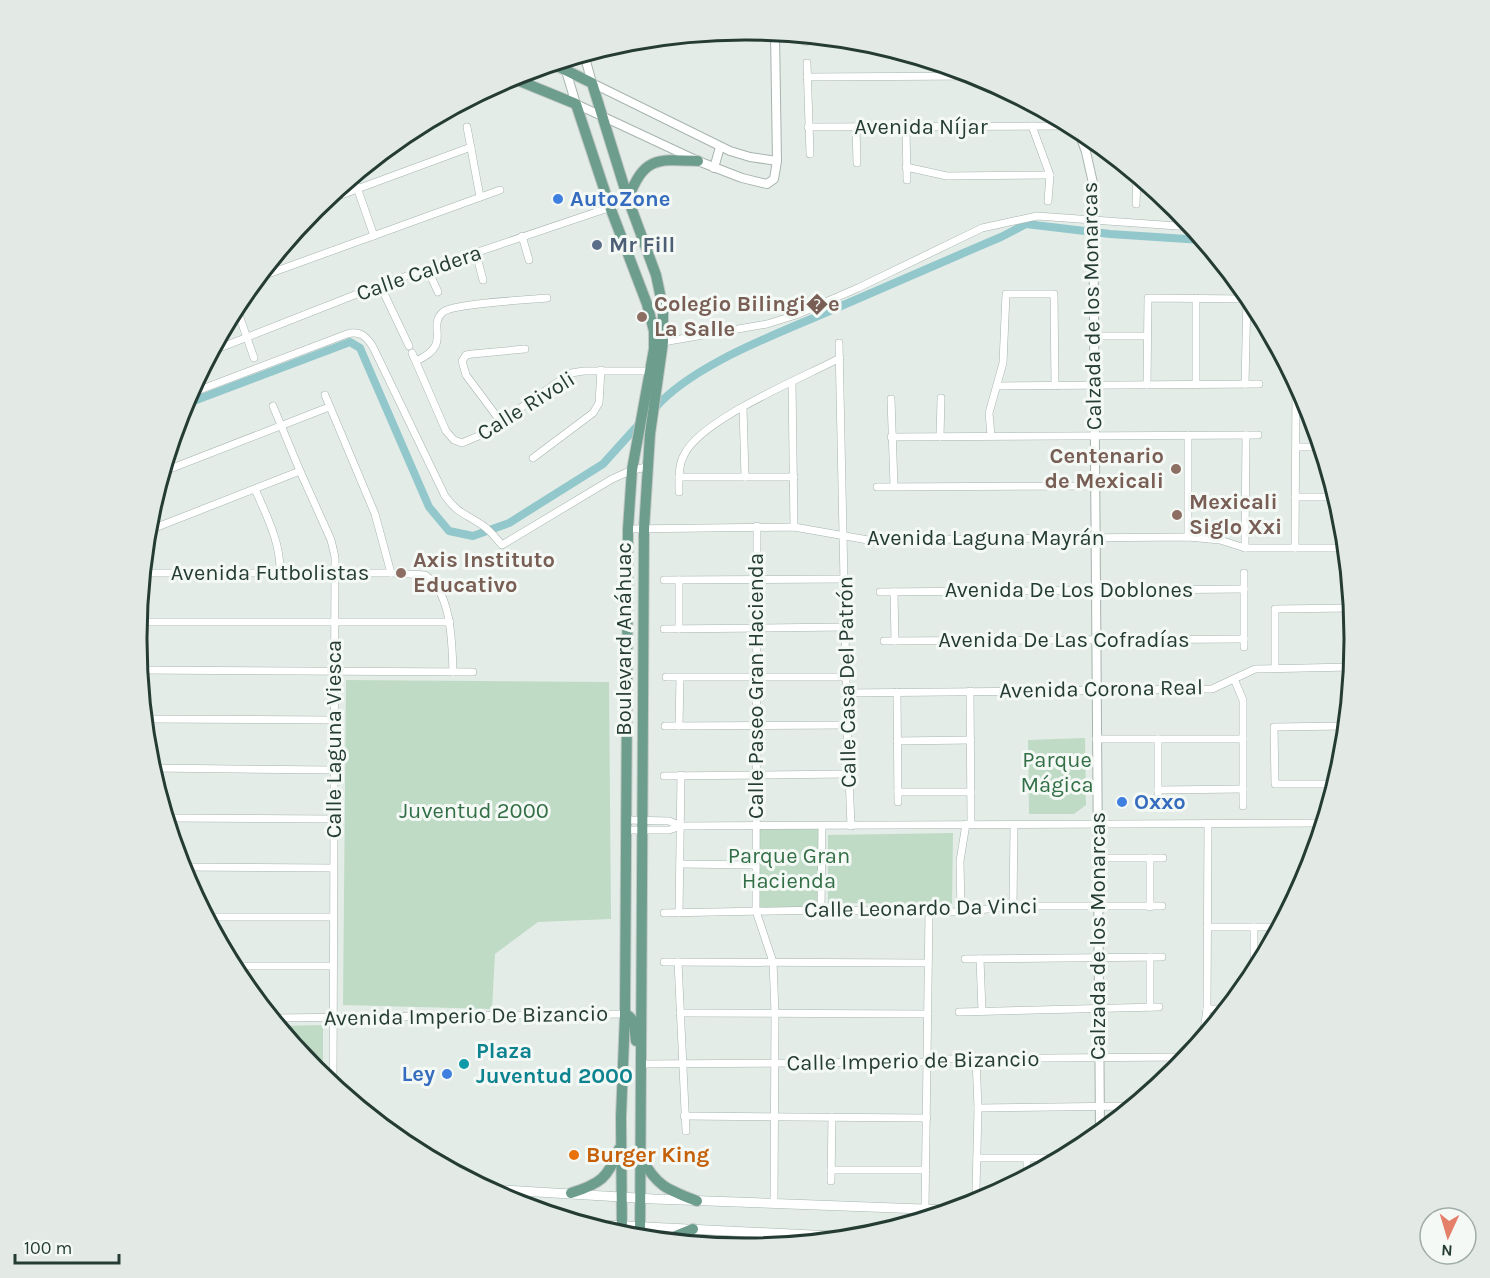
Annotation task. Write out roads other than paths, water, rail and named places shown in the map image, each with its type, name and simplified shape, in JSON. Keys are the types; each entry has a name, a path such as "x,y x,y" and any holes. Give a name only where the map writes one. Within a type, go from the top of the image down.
{"main road":[{"path":"569,67 592,83"},
{"path":"524,83 576,104"},
{"name":"Boulevard Anáhuac","path":"592,83 660,293 664,319 663,342 642,417 633,470 628,529 622,1225"},
{"name":"Boulevard Anáhuac","path":"576,104 610,207 650,314 654,339 656,400 650,434 644,529 639,1225"},
{"path":"629,200 638,175 650,164 668,160 698,161"},
{"path":"625,1014 633,1019 641,1064"},
{"path":"571,1193 590,1187 605,1177 613,1166 621,1143"},
{"path":"640,1155 648,1171 659,1184 697,1201"},
{"path":"512,1190 697,1201 925,1209"},
{"path":"633,1227 639,1225 802,1234"},
{"path":"681,1233 693,1228"}],"street":[{"path":"576,104 714,168 767,184 774,179 777,161 775,42"},
{"name":"Boulevard Anáhuac","path":"586,62 592,83"},
{"path":"807,63 810,154"},
{"name":"Boulevard Anáhuac","path":"566,68 576,104"},
{"path":"807,78 948,76"},
{"path":"592,83 720,147 739,154 777,161"},
{"path":"1032,126 1050,175 1048,201"},
{"name":"Avenida Níjar","path":"808,127 1052,126"},
{"path":"467,127 480,197"},
{"path":"856,127 857,163"},
{"path":"906,127 907,180"},
{"name":"Calzada de los Monarcas","path":"1083,145 1093,183 1100,1121"},
{"path":"345,194 471,147"},
{"path":"714,168 720,147"},
{"path":"906,167 947,176 1050,175"},
{"path":"356,184 374,236"},
{"path":"1136,204 1137,186"},
{"path":"272,273 500,190"},
{"name":"Calle Caldera","path":"223,346 380,285 629,200"},
{"path":"663,342 780,320 814,308 982,228 1037,216 1093,222 1178,226"},
{"path":"522,236 529,260"},
{"path":"476,253 483,280"},
{"path":"428,270 438,292"},
{"name":"Calle Rivoli","path":"380,285 446,431 454,440 462,444 501,422 571,373 601,370 655,370"},
{"path":"991,436 989,413 1003,363 1005,294 1054,294 1054,386"},
{"path":"1147,385 1148,298 1236,297"},
{"path":"416,362 429,356 435,350 440,316 447,310 462,306 547,298"},
{"path":"1196,298 1196,385"},
{"path":"1245,384 1247,312"},
{"path":"240,318 254,358"},
{"path":"201,389 347,334 360,334 373,347 452,507 483,525 502,545 599,487 633,470 647,467"},
{"path":"1093,336 1146,336"},
{"name":"Calle Casa Del Patrón","path":"839,344 851,826"},
{"path":"501,422 466,375 462,361 466,355 525,349"},
{"path":"679,492 680,466 684,453 714,424 840,358"},
{"path":"532,458 590,417 596,410 601,370"},
{"path":"792,383 794,527"},
{"path":"998,386 1259,384"},
{"path":"325,395 370,500 391,573"},
{"path":"940,437 941,398"},
{"path":"891,399 894,486"},
{"name":"Calle Laguna Viesca","path":"273,406 331,540 336,573 333,720 333,1073"},
{"path":"172,468 329,407"},
{"path":"743,407 745,477"},
{"path":"1295,548 1296,447 1299,412"},
{"path":"1188,435 1188,537"},
{"path":"1245,548 1246,435"},
{"path":"891,437 1258,435"},
{"path":"1296,447 1312,447"},
{"path":"157,527 300,471"},
{"path":"679,477 794,477"},
{"path":"878,487 1095,486"},
{"path":"255,489 277,542 280,573"},
{"path":"1295,497 1326,497"},
{"name":"Calle Paseo Gran Hacienda","path":"757,526 756,911 773,962 774,1202"},
{"name":"Avenida Laguna Mayrán","path":"628,529 794,527 868,540 1188,537 1221,540 1245,548 1336,548"},
{"name":"Avenida Futbolistas","path":"151,573 420,574 432,579 450,622"},
{"path":"1244,573 1244,647"},
{"path":"664,580 844,579"},
{"path":"679,580 679,629"},
{"name":"Avenida De Los Doblones","path":"880,592 1244,589"},
{"path":"894,592 896,641"},
{"path":"1275,667 1275,609 1342,608"},
{"path":"147,622 450,622 453,672"},
{"path":"664,629 845,627"},
{"name":"Avenida De Las Cofradías","path":"884,641 1244,639"},
{"name":"Avenida Corona Real","path":"847,693 1212,688 1255,669 1343,667"},
{"path":"148,670 472,672"},
{"path":"666,677 846,677"},
{"path":"679,726 680,678"},
{"path":"1234,679 1243,700 1243,806"},
{"path":"961,912 960,861 969,824 971,792 970,691"},
{"path":"897,692 898,802"},
{"path":"152,719 333,720"},
{"path":"665,726 847,725"},
{"path":"1325,784 1275,784 1274,727 1337,726"},
{"path":"1096,739 1243,739"},
{"path":"1158,739 1158,803"},
{"path":"897,741 971,740"},
{"path":"161,768 333,770"},
{"path":"664,776 848,774"},
{"path":"679,913 681,776"},
{"path":"1158,790 1243,789"},
{"path":"898,792 971,792"},
{"path":"174,818 333,819"},
{"path":"1205,1021 1208,823"},
{"path":"626,825 643,825 669,830 681,826 1314,823"},
{"path":"1013,906 1014,825"},
{"path":"821,910 822,827"},
{"path":"1098,858 1163,858"},
{"path":"1150,858 1150,906"},
{"path":"680,864 755,864"},
{"path":"192,867 333,868"},
{"name":"Calle Leonardo Da Vinci","path":"664,913 821,910 961,912 1013,906 1162,906"},
{"path":"925,1209 929,912"},
{"path":"215,917 333,917"},
{"path":"1208,927 1269,927"},
{"path":"1254,927 1254,953"},
{"path":"1150,957 1150,1007"},
{"path":"964,959 1162,957"},
{"path":"980,959 982,1011"},
{"path":"664,962 928,963"},
{"path":"678,962 686,1131"},
{"path":"243,966 333,966"},
{"path":"959,1012 1159,1007"},
{"path":"1207,1009 1215,1009"},
{"path":"680,1013 928,1014"},
{"name":"Avenida Imperio De Bizancio","path":"282,1018 625,1014"},
{"name":"Calle Imperio de Bizancio","path":"641,1064 775,1065 928,1062 938,1059 976,1058 1173,1057"},
{"path":"976,1058 978,1108 976,1190"},
{"path":"978,1108 1119,1106"},
{"path":"684,1116 927,1118"},
{"path":"831,1181 832,1117"},
{"path":"977,1158 1041,1159"},
{"path":"1027,1159 1027,1166"},
{"path":"831,1170 926,1170"}],"waterway":[{"path":"655,408 690,378 734,353 1026,224 1110,234 1190,239"},
{"path":"196,400 350,342 360,348 429,507 449,531 473,536 509,523 603,464 640,423"}],"place":[{"name":"AutoZone","path":"558,199"},
{"name":"Mr Fill","path":"597,245"},
{"name":"Colegio Bilingi�e La Salle","path":"642,317"},
{"name":"Centenario de Mexicali","path":"1176,469"},
{"name":"Mexicali Siglo Xxi","path":"1177,515"},
{"name":"Axis Instituto Educativo","path":"401,573"},
{"name":"Oxxo","path":"1122,802"},
{"name":"Plaza Juventud 2000","path":"464,1064"},
{"name":"Ley","path":"447,1074"},
{"name":"Burger King","path":"574,1155"}],"park label":[{"name":"Parque Mágica","path":"1057,772"},
{"name":"Juventud 2000","path":"474,811"},
{"name":"Parque Gran Hacienda","path":"789,868"}]}
